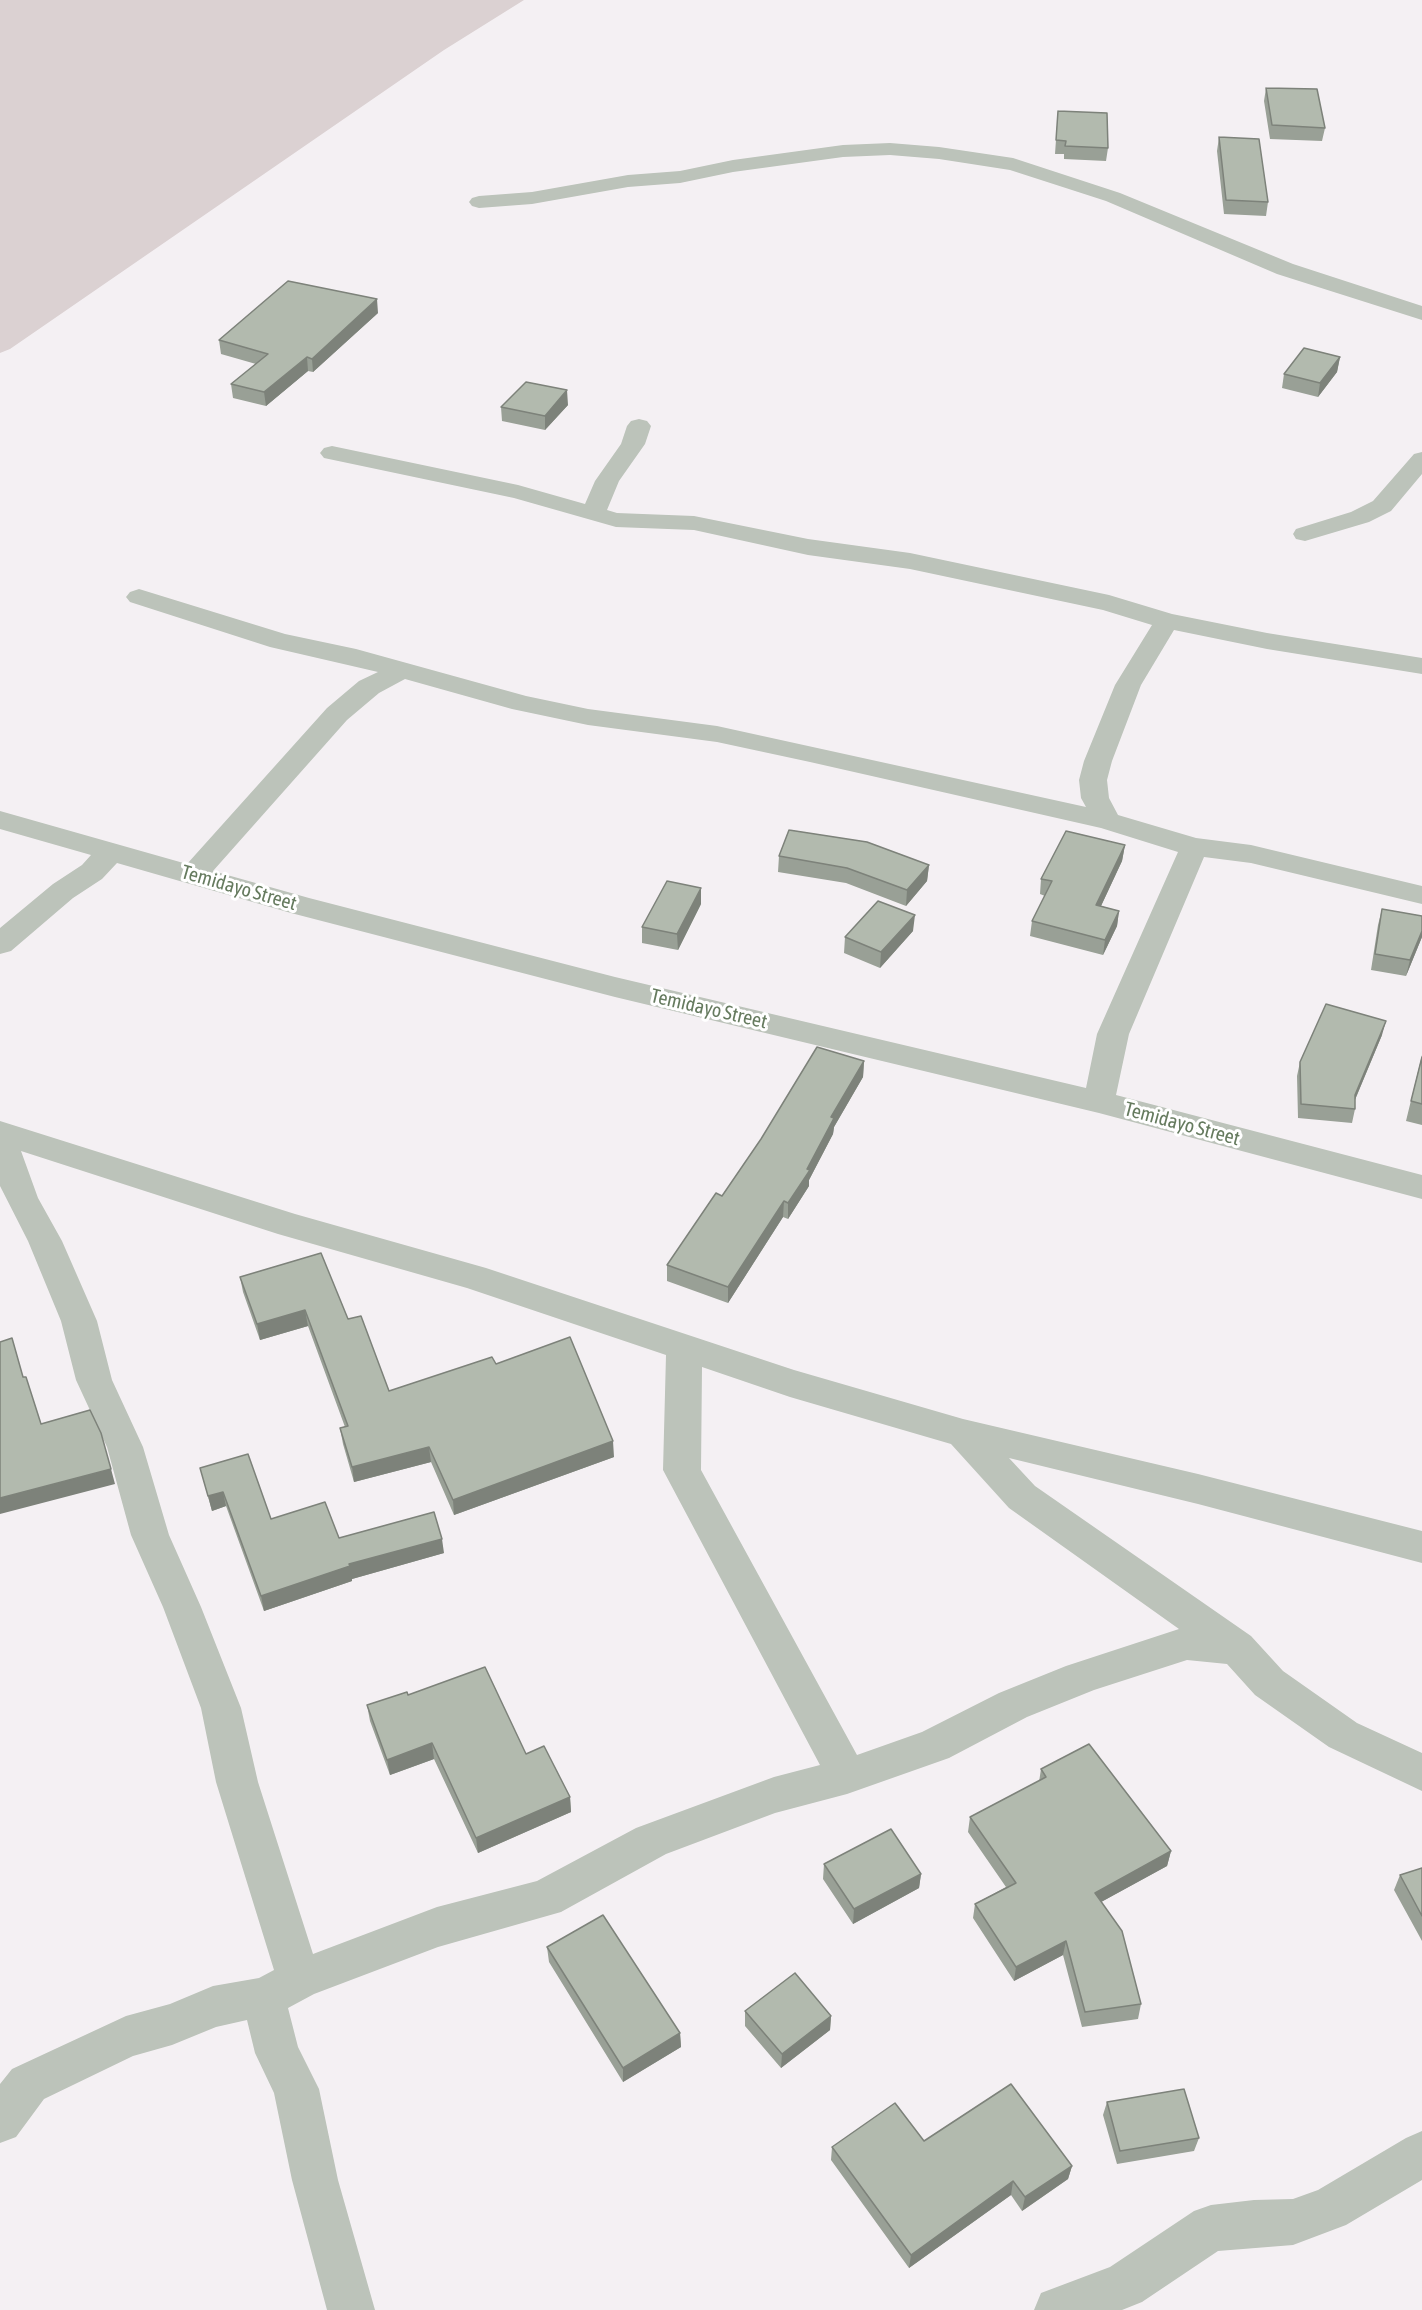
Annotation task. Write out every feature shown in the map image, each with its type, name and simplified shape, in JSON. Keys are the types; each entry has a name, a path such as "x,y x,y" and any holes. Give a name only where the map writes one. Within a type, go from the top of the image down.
{"street":[{"path":"479,202 532,198 628,181 680,177 733,166 843,151 890,149 939,153 1013,164 1113,196 1285,269 1422,314"},
{"path":"594,512 607,481 633,444 639,426"},
{"path":"332,453 518,492 616,520 694,523 808,547 910,561 1109,603 1167,621 1267,641 1422,666"},
{"path":"1305,534 1360,517 1383,506 1422,459"},
{"path":"139,597 279,641 347,655 522,703 588,717 717,734 1107,821 1194,847 1251,854 1422,895"},
{"path":"1107,821 1095,798 1093,780 1098,761 1128,685 1167,621"},
{"path":"193,875 337,714 369,687 401,671"},
{"name":"Temidayo Street","path":"0,820 302,906 615,987 1098,1102 1422,1186"},
{"path":"1098,1102 1113,1034 1194,847"},
{"path":"0,944 63,891 92,872 110,853"},
{"path":"351,2310 315,2180 296,2089 277,2053 281,1989 221,1708 182,1607 150,1535 125,1447 94,1380 80,1322 45,1241 21,1198 4,1151 1,1133 290,1225 474,1277 790,1383 963,1433 1198,1489 1422,1548"},
{"path":"684,1347 682,1470 847,1776"},
{"path":"963,1433 1022,1497 1237,1648 1269,1683 1343,1735 1422,1773"},
{"path":"0,2121 28,2084 126,2037 171,2024 213,2007 281,1989 437,1927 546,1898 651,1841 774,1795 847,1776 936,1745 1013,1705 1157,1651 1187,1643 1237,1648"},
{"path":"1058,2310 1125,2285 1211,2228 1254,2223 1293,2223 1330,2209 1422,2154"}],"shaded area":[{"path":"0,0 524,0 444,50 10,349 0,353"}],"building":[{"path":"1266,88 1317,89 1325,128 1272,125"},
{"path":"1058,111 1107,113 1108,148 1065,146 1066,141 1056,140"},
{"path":"1219,137 1259,139 1268,202 1226,200"},
{"path":"288,281 377,299 312,359 307,357 264,392 231,384 268,354 219,340"},
{"path":"1304,348 1340,357 1320,383 1284,374"},
{"path":"526,382 567,390 545,416 501,407"},
{"path":"789,830 867,842 929,865 907,890 847,868 779,856"},
{"path":"1066,831 1125,845 1096,905 1119,911 1105,940 1032,921 1052,881 1041,879"},
{"path":"667,881 701,888 677,934 642,927"},
{"path":"878,901 915,915 881,952 845,937"},
{"path":"1382,909 1422,916 1422,931 1410,960 1375,954"},
{"path":"1326,1004 1386,1021 1355,1095 1355,1109 1301,1104 1300,1062"},
{"path":"817,1047 864,1061 831,1117 834,1118 807,1169 810,1170 788,1203 784,1201 728,1287 667,1265 716,1193 722,1196 761,1139"},
{"path":"1422,1057 1422,1104 1411,1101"},
{"path":"321,1253 348,1319 361,1316 389,1391 492,1357 496,1364 570,1337 613,1441 453,1500 429,1447 352,1467 340,1428 348,1426 305,1310 257,1324 240,1277"},
{"path":"12,1338 23,1377 26,1377 41,1424 90,1410 101,1433 111,1469 0,1498 0,1342"},
{"path":"248,1454 271,1519 325,1502 339,1538 434,1512 442,1539 349,1564 350,1566 261,1596 223,1492 208,1496 200,1468"},
{"path":"485,1667 526,1754 544,1746 570,1797 476,1838 432,1743 387,1760 367,1705 407,1692 408,1695"},
{"path":"1089,1744 1171,1851 1095,1893 1122,1931 1141,2004 1085,2012 1066,1941 1016,1967 975,1904 1016,1883 970,1817 1046,1777 1041,1769"},
{"path":"891,1829 921,1874 854,1909 824,1864"},
{"path":"1422,1868 1422,1916 1400,1875"},
{"path":"603,1915 680,2033 623,2068 547,1947"},
{"path":"795,1973 831,2016 782,2054 745,2011"},
{"path":"1011,2084 1072,2166 1025,2197 1013,2181 911,2255 832,2147 895,2103 924,2141"},
{"path":"1184,2089 1199,2138 1120,2151 1107,2102"}]}
